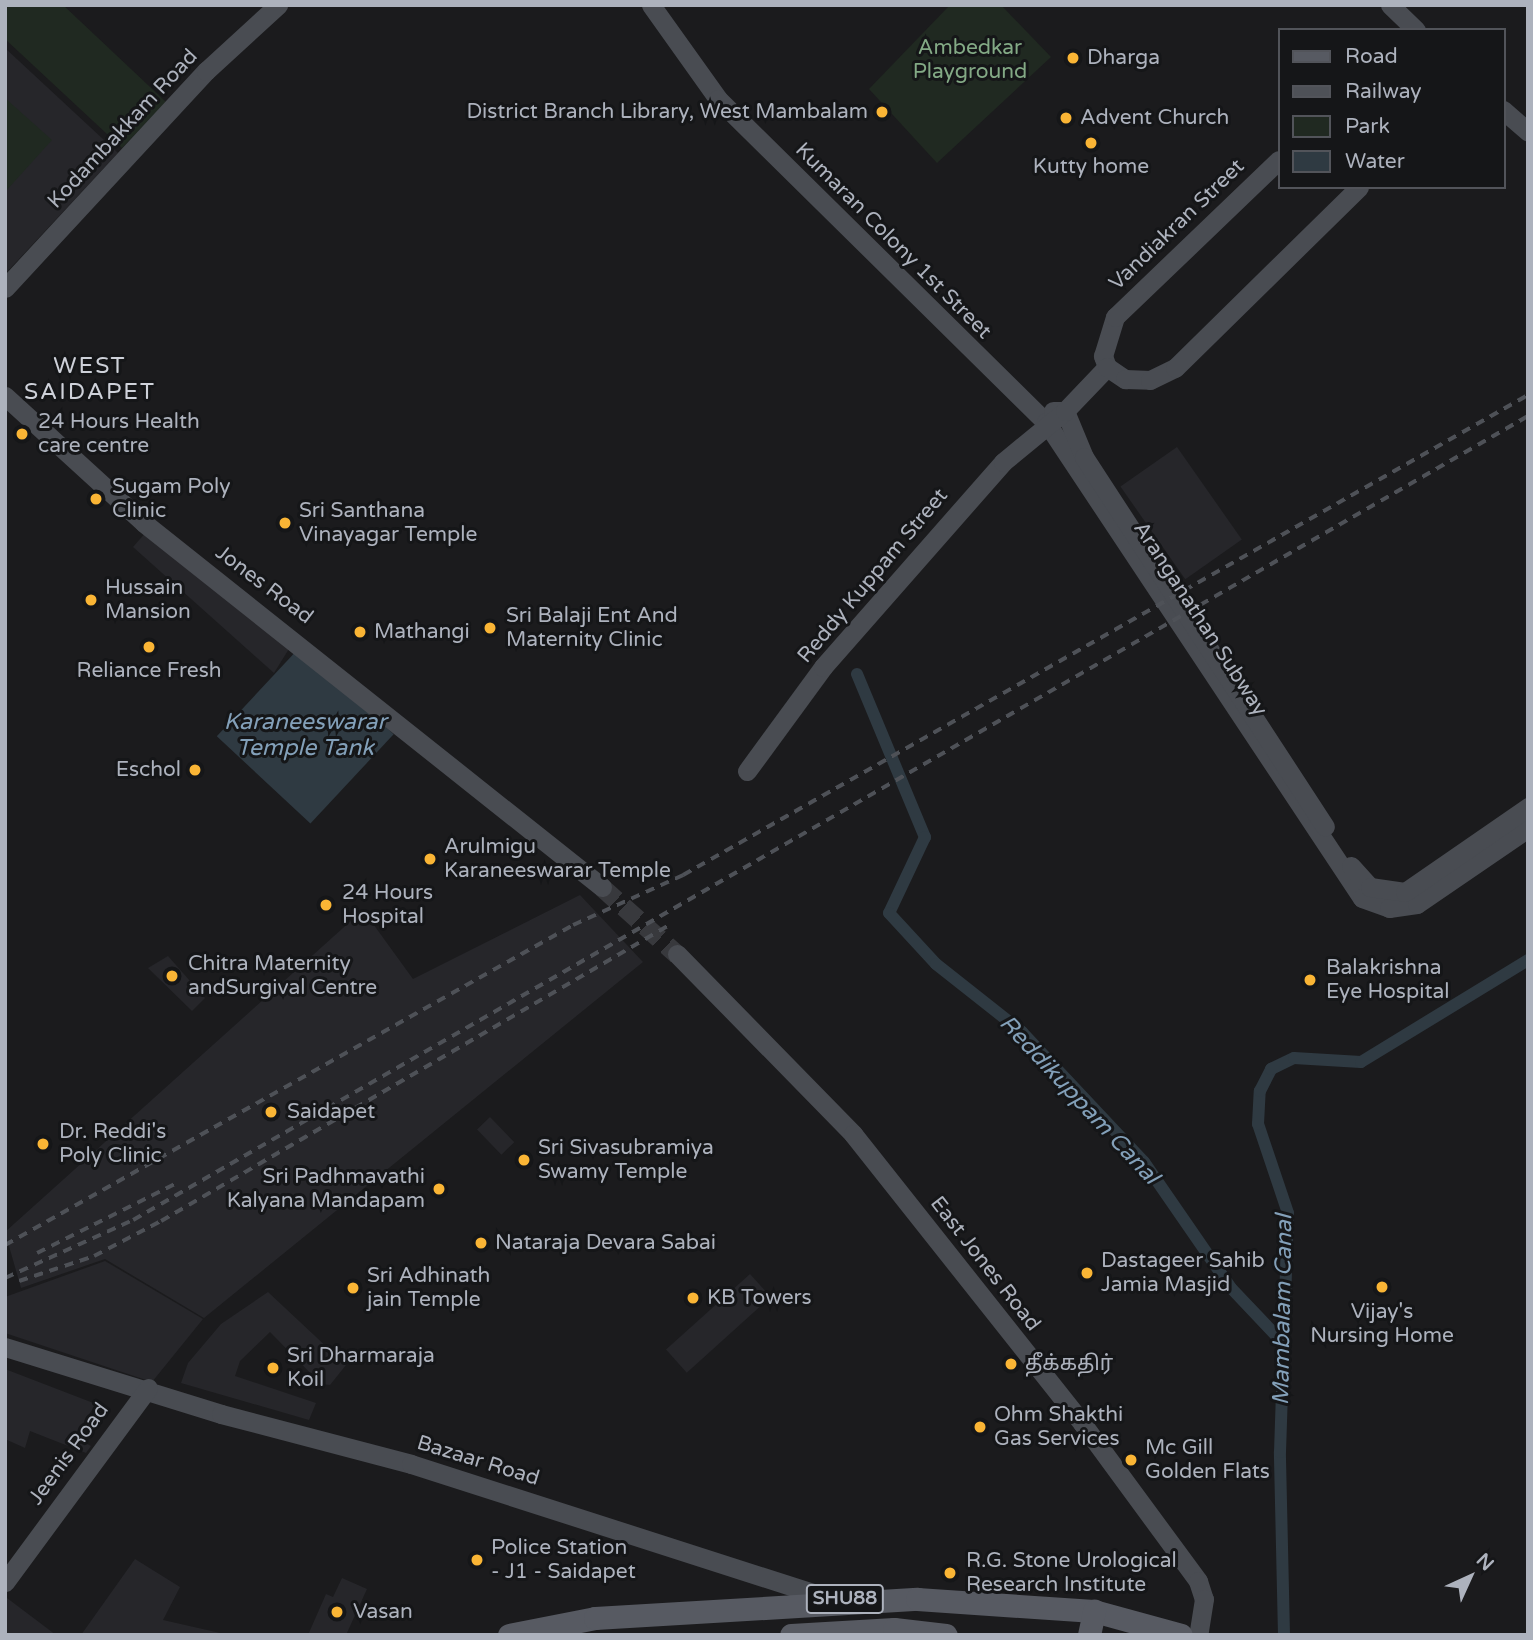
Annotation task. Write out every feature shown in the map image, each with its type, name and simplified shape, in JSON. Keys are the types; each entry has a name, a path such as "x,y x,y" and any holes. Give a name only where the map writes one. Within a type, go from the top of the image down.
{"main road":[{"name":"SHU88","path":"509,1635 595,1618 832,1599 1094,1611 1181,1635"},
{"path":"1089,1635 1094,1611"},
{"name":"SHU88","path":"791,1635 894,1629 946,1635"}],"street":[{"name":"Kodambakkam Road","path":"5,288 206,71 278,5"},
{"name":"Kumaran Colony 1st Street","path":"651,5 718,99 1041,418 1082,480"},
{"path":"1390,5 1414,28"},
{"path":"1505,112 1528,132"},
{"name":"Vandiakran Street","path":"1107,367 1103,356 1115,317 1278,161"},
{"path":"1041,418 1065,411 1107,367 1125,380 1150,380 1175,368 1357,189"},
{"name":"Jones Road","path":"5,396 144,523 500,803 602,887"},
{"path":"1065,411 1091,468 1370,887 1405,892 1528,807"},
{"name":"Reddy Kuppam Street","path":"747,771 823,667 1041,418"},
{"name":"Aranganathan Subway","path":"1082,480 1280,783 1353,888 1367,903 1389,908 1417,904 1528,828"},
{"name":"East Jones Road","path":"677,954 853,1134 1082,1423 1198,1581 1204,1599 1198,1635"},
{"name":"Bazaar Road","path":"5,1347 556,1508 769,1584 832,1599"},
{"name":"Jeenis Road","path":"5,1582 148,1388"}],"shaded area":[{"path":"5,48 118,153 5,274"},
{"path":"1177,447 1242,540 1185,579 1120,487"},
{"path":"147,531 292,644 274,673 133,547"},
{"path":"580,895 643,962 204,1318 105,1259 21,1288 5,1232 363,910 413,979"},
{"name":"Chitra Maternity andSurgival Centre","path":"168,956 205,998 192,1011 148,968"},
{"path":"490,1117 514,1142 501,1155 477,1130"},
{"path":"105,1261 203,1319 152,1382 5,1333 5,1297"},
{"path":"750,1274 771,1297 687,1373 666,1350"},
{"path":"268,1292 346,1365 330,1385 321,1384 270,1332 240,1361 235,1376 316,1403 309,1420 181,1383 188,1363 221,1324"},
{"path":"5,1369 96,1404 74,1437 91,1446 86,1453 30,1431 25,1448 5,1439"},
{"path":"135,1559 180,1587 163,1620 229,1635 81,1635"},
{"name":"Vasan","path":"342,1578 367,1589 346,1635 308,1635 326,1594 333,1597"},
{"path":"7,1598 56,1635 5,1635"}],"green space":[{"path":"5,5 63,5 166,102 122,148 5,39"},
{"name":"Ambedkar Playground","path":"950,5 1001,5 1051,57 937,163 869,89"},
{"path":"5,98 52,140 5,192"}],"water":[{"name":"Karaneeswarar Temple Tank","path":"300,647 394,734 310,824 217,736"}],"waterway":[{"name":"Reddikuppam Canal","path":"857,674 925,837 889,913 936,964 1022,1032 1144,1162 1231,1288 1283,1343"},
{"name":"Mambalam Canal","path":"1284,1635 1280,1452 1288,1213 1258,1124 1260,1091 1271,1069 1294,1058 1361,1062 1528,960"}],"tunnel":[{"path":"602,887 677,954"}],"railway":[{"path":"5,1245 573,925 683,875 1528,395"},
{"path":"5,1278 133,1220 1528,416"},
{"path":"19,1281 94,1256 161,1221 671,924"},
{"path":"37,1253 175,1184"}],"place":[{"name":"Dharga","path":"1073,58"},
{"name":"District Branch Library, West Mambalam","path":"882,112"},
{"name":"Advent Church","path":"1066,118"},
{"name":"Kutty home","path":"1091,143"},
{"name":"24 Hours Health care centre","path":"22,434"},
{"name":"Sugam Poly Clinic","path":"96,499"},
{"name":"Sri Santhana Vinayagar Temple","path":"285,523"},
{"name":"Hussain Mansion","path":"91,600"},
{"name":"Sri Balaji Ent And Maternity Clinic","path":"490,628"},
{"name":"Mathangi","path":"360,632"},
{"name":"Reliance Fresh","path":"149,647"},
{"name":"Eschol","path":"195,770"},
{"name":"Arulmigu Karaneeswarar Temple","path":"430,859"},
{"name":"24 Hours Hospital","path":"326,905"},
{"name":"Chitra Maternity andSurgival Centre","path":"172,976"},
{"name":"Balakrishna Eye Hospital","path":"1310,980"},
{"name":"Saidapet","path":"271,1112"},
{"name":"Dr. Reddi's Poly Clinic","path":"43,1144"},
{"name":"Sri Sivasubramiya Swamy Temple","path":"524,1160"},
{"name":"Sri Padhmavathi Kalyana Mandapam","path":"439,1189"},
{"name":"Nataraja Devara Sabai","path":"481,1243"},
{"name":"Dastageer Sahib Jamia Masjid","path":"1087,1273"},
{"name":"Vijay's Nursing Home","path":"1382,1287"},
{"name":"Sri Adhinath jain Temple","path":"353,1288"},
{"name":"KB Towers","path":"693,1298"},
{"name":"தீக்கதிர்","path":"1011,1364"},
{"name":"Sri Dharmaraja Koil","path":"273,1368"},
{"name":"Ohm Shakthi Gas Services","path":"980,1427"},
{"name":"Mc Gill Golden Flats","path":"1131,1460"},
{"name":"Police Station - J1 - Saidapet","path":"477,1560"},
{"name":"R.G. Stone Urological Research Institute","path":"950,1573"},
{"name":"Vasan","path":"337,1612"}],"district":[{"name":"WEST SAIDAPET","path":"90,379"}]}
